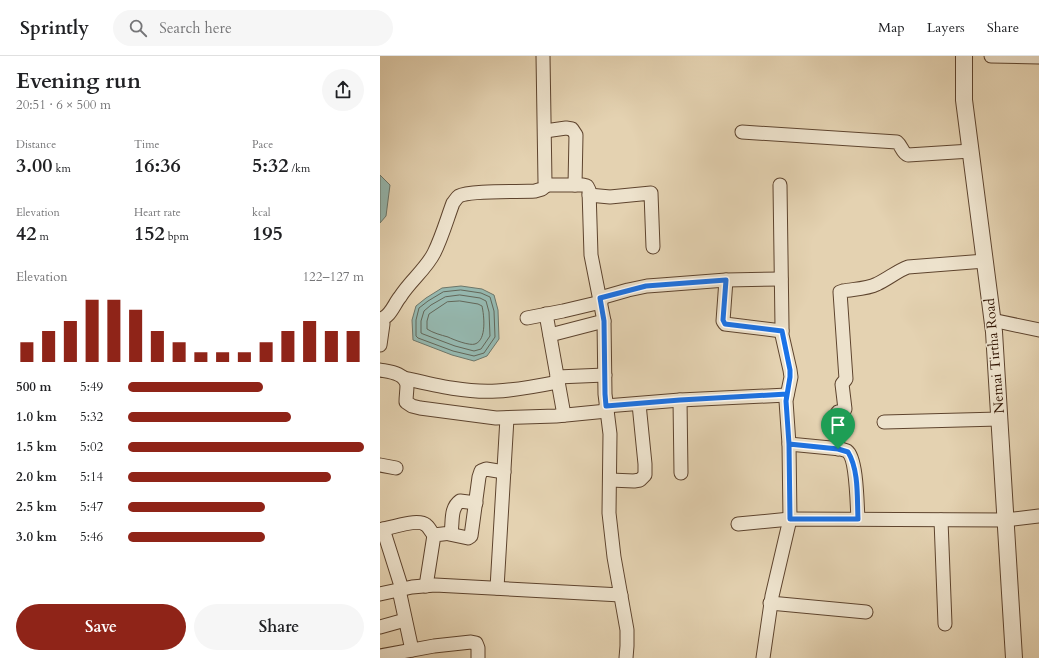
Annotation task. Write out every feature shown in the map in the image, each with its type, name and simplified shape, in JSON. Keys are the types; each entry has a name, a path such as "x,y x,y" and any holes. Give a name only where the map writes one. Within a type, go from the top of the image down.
{"street":[{"path":"543,56 545,176 547,185"},
{"name":"Nemai Tirtha Road","path":"964,56 964,100 992,320 1014,658"},
{"path":"991,56 1039,57"},
{"path":"544,131 566,128 572,129 576,135 575,185"},
{"path":"742,132 897,142 900,144 905,154 908,155 971,151"},
{"path":"380,345 383,324 381,319 388,315 410,283 434,253 453,203 459,195 470,193 535,191 542,189 547,185 587,186 589,190 591,255 604,321 605,394 610,434 609,513 614,557 628,638 626,658"},
{"path":"763,658 770,603 790,519 789,444 786,401 790,370 782,331 780,185"},
{"path":"589,195 610,197 650,193 653,246"},
{"path":"838,449 836,415 838,412 844,410 842,384 846,379 840,292 876,285 908,267 985,260"},
{"path":"527,318 600,300 646,286 726,280 781,279"},
{"path":"726,280 723,320 725,324 782,331"},
{"path":"546,314 564,415"},
{"path":"992,320 1039,330"},
{"path":"550,335 604,321"},
{"path":"380,370 398,374 404,378 449,388 481,391 512,390 558,380 605,374"},
{"path":"404,378 407,386 406,402 412,406 484,418 564,415 607,408 680,400 787,394"},
{"path":"680,400 681,472"},
{"path":"610,480 634,481 640,480 645,475 639,404"},
{"path":"497,588 507,418"},
{"path":"884,422 999,419"},
{"path":"789,444 838,449 848,452 855,469 858,519"},
{"path":"380,465 396,468"},
{"path":"434,535 449,534 468,538 472,536 481,471 486,469 504,472"},
{"path":"449,534 451,531 454,508 456,504 460,501 476,503"},
{"path":"738,524 790,519 1005,520 1039,516"},
{"path":"941,520 945,624"},
{"path":"412,650 400,590 381,530 420,522 426,525 434,535 426,586"},
{"path":"380,594 426,586 497,588 621,595"},
{"path":"770,603 866,612"},
{"path":"380,626 405,620"},
{"path":"380,656 434,646 471,642 476,643 478,648 478,658"}],"water":[{"path":"380,175 390,185 386,216 380,223"},
{"path":"461,286 482,289 494,295 498,310 499,339 487,356 474,361 452,355 413,340 412,320 416,306 442,288"}],"route":[{"path":"838,449 789,444 786,401 787,394 606,406 605,329 600,298 646,286 726,280 723,320 725,324 782,331 790,370 790,377 786,401 789,444 790,519 858,519 855,469 848,452 838,449"}]}
